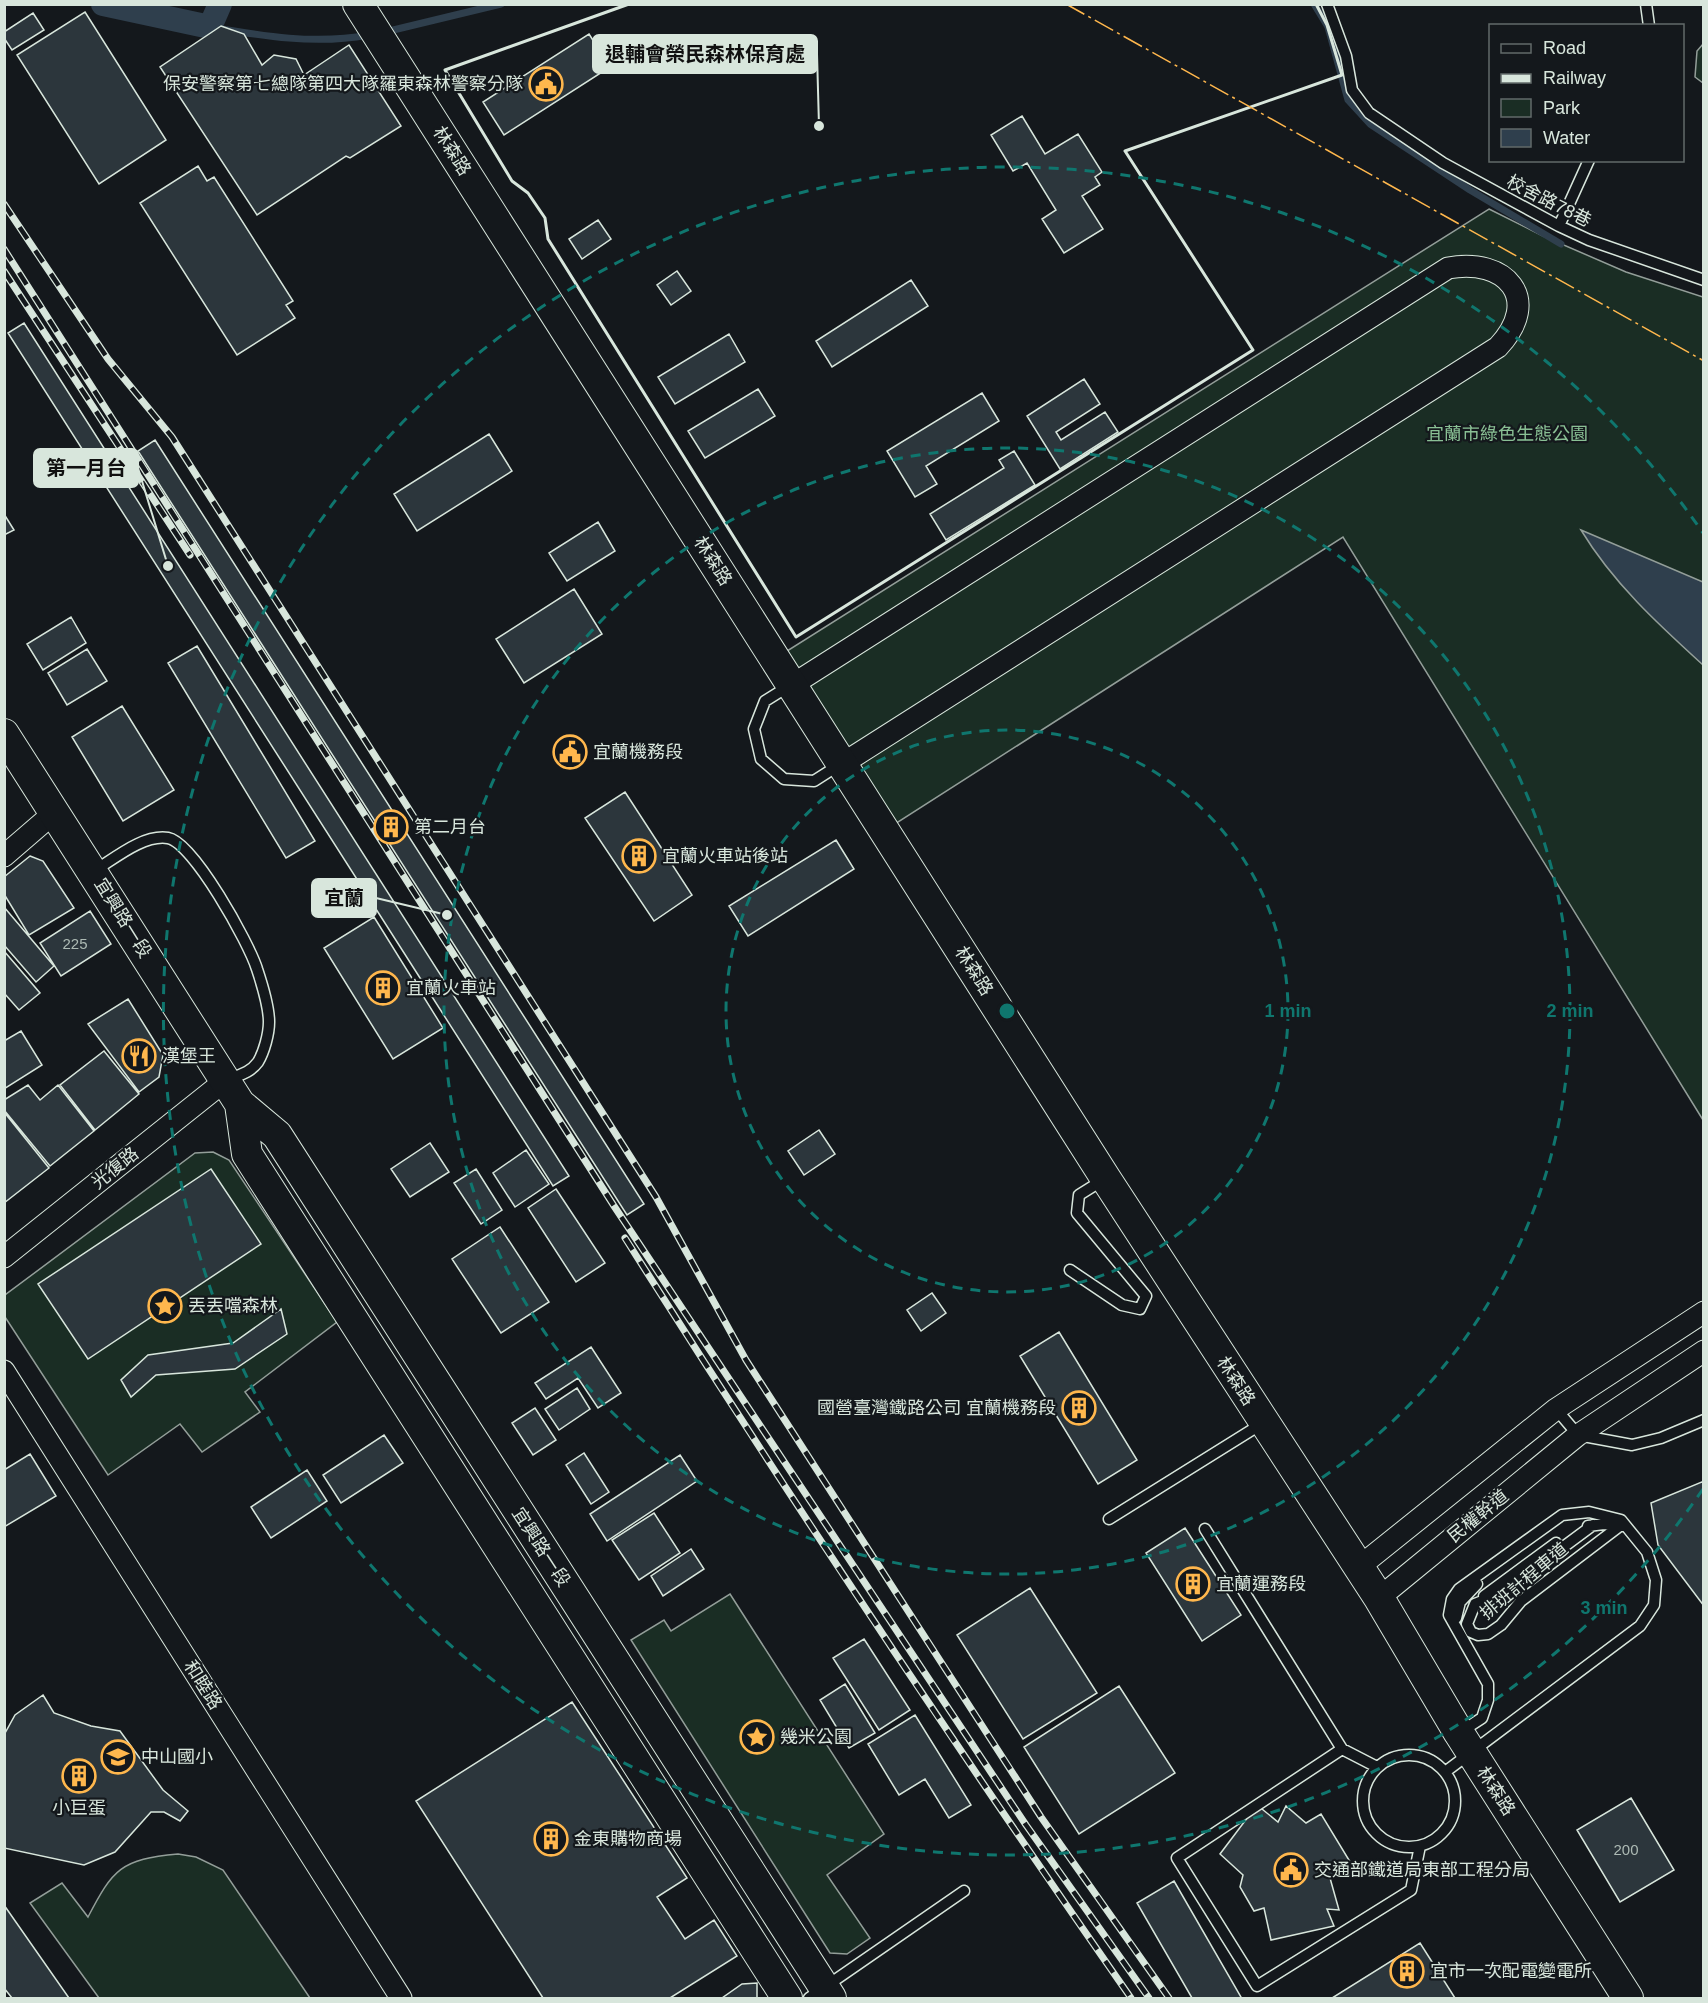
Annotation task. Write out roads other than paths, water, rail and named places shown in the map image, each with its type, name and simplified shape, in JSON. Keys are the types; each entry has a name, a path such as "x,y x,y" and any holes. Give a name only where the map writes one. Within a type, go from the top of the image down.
{"street":[{"name":"林森路","path":"358,4 1106,1179 1379,1598 1465,1742 1628,1998"},
{"path":"792,685 1448,268 1467,264 1482,265 1501,275 1513,288 1520,305 1517,320 1509,335 1497,347 842,764"},
{"name":"宜興路一段","path":"4,734 233,1092 277,1135 821,1995"},
{"path":"4,855 55,812"},
{"name":"宜興路一段","path":"233,1092 247,1154 788,1998"},
{"name":"光復路","path":"4,1257 233,1092"},
{"name":"民權幹道","path":"1359,1567 1556,1409 1704,1312"},
{"name":"民權幹道","path":"1379,1598 1578,1435 1704,1351"},
{"name":"和睦路","path":"4,1371 401,1998"}],"lane":[{"name":"校舍路78巷","path":"1327,4 1346,56 1352,90 1369,113 1443,163 1559,226 1589,240 1704,280"},
{"path":"1646,4 1649,24"},
{"path":"1559,226 1588,162"},
{"path":"792,685 765,701 753,729 761,759 784,778 814,781 842,764"},
{"path":"93,871 151,839 170,838 187,848 213,885 257,967 269,1023 263,1053 233,1092"},
{"path":"1070,1270 1122,1305 1140,1309 1146,1296 1077,1213 1078,1196 1106,1179"},
{"path":"1556,1409 1578,1435 1632,1445 1661,1438 1704,1420"},
{"path":"1109,1519 1263,1423"},
{"path":"1445,1772 1465,1742 1482,1718 1488,1700 1488,1684 1449,1615 1452,1599 1459,1589 1562,1515 1589,1512 1624,1524 1647,1552 1656,1580 1654,1605 1640,1626 1465,1742"},
{"name":"排班計程車道","path":"1460,1636 1467,1612 1475,1604 1572,1532 1593,1525 1624,1524"},
{"name":"排班計程車道","path":"1475,1604 1467,1624 1471,1632 1478,1635 1488,1634 1501,1625 1521,1601 1624,1524"},
{"path":"1205,1529 1342,1749 1377,1767"},
{"path":"1342,1749 1177,1858 1257,1986 1411,1890 1420,1846"},
{"path":"1405,1754 1420,1755 1434,1762 1445,1772 1453,1785 1455,1800 1453,1815 1445,1829 1434,1839 1420,1846 1405,1847 1390,1843 1377,1835 1368,1823 1363,1809 1363,1793 1368,1779 1377,1767 1390,1758 1405,1754"},
{"path":"821,1995 964,1891"}],"water":[{"path":"1581,530 1703,582 1703,665 1622,585 1607,568"}],"waterway":[{"path":"103,4 210,27 220,4"},
{"path":"385,32 501,4"},
{"path":"1314,4 1328,27 1348,100 1370,124 1470,190 1561,244"},
{"path":"210,27 269,36 309,39 368,35"}],"railway":[{"path":"4,204 108,359 172,437 656,1197 746,1360 1041,1817 1169,1998"},
{"path":"4,249 614,1206 1026,1825 1149,1998"},
{"path":"4,271 190,555"},
{"path":"625,1238 874,1621 1131,1998"}],"place":[{"name":"保安警察第七總隊第四大隊羅東森林警察分隊","path":"546,84"},
{"name":"退輔會榮民森林保育處","path":"819,126"},
{"name":"第一月台","path":"168,566"},
{"name":"宜蘭機務段","path":"570,752"},
{"name":"第二月台","path":"391,827"},
{"name":"宜蘭火車站後站","path":"639,856"},
{"name":"宜蘭","path":"447,915"},
{"name":"宜蘭火車站","path":"383,988"},
{"name":"漢堡王","path":"139,1056"},
{"name":"丟丟噹森林","path":"165,1306"},
{"name":"國營臺灣鐵路公司 宜蘭機務段","path":"1079,1408"},
{"name":"宜蘭運務段","path":"1193,1584"},
{"name":"幾米公園","path":"757,1737"},
{"name":"中山國小","path":"118,1757"},
{"name":"小巨蛋","path":"79,1776"},
{"name":"金東購物商場","path":"551,1839"},
{"name":"交通部鐵道局東部工程分局","path":"1291,1870"},
{"name":"宜市一次配電變電所","path":"1407,1971"}],"park label":[{"name":"宜蘭市綠色生態公園","path":"1507,434"}]}
